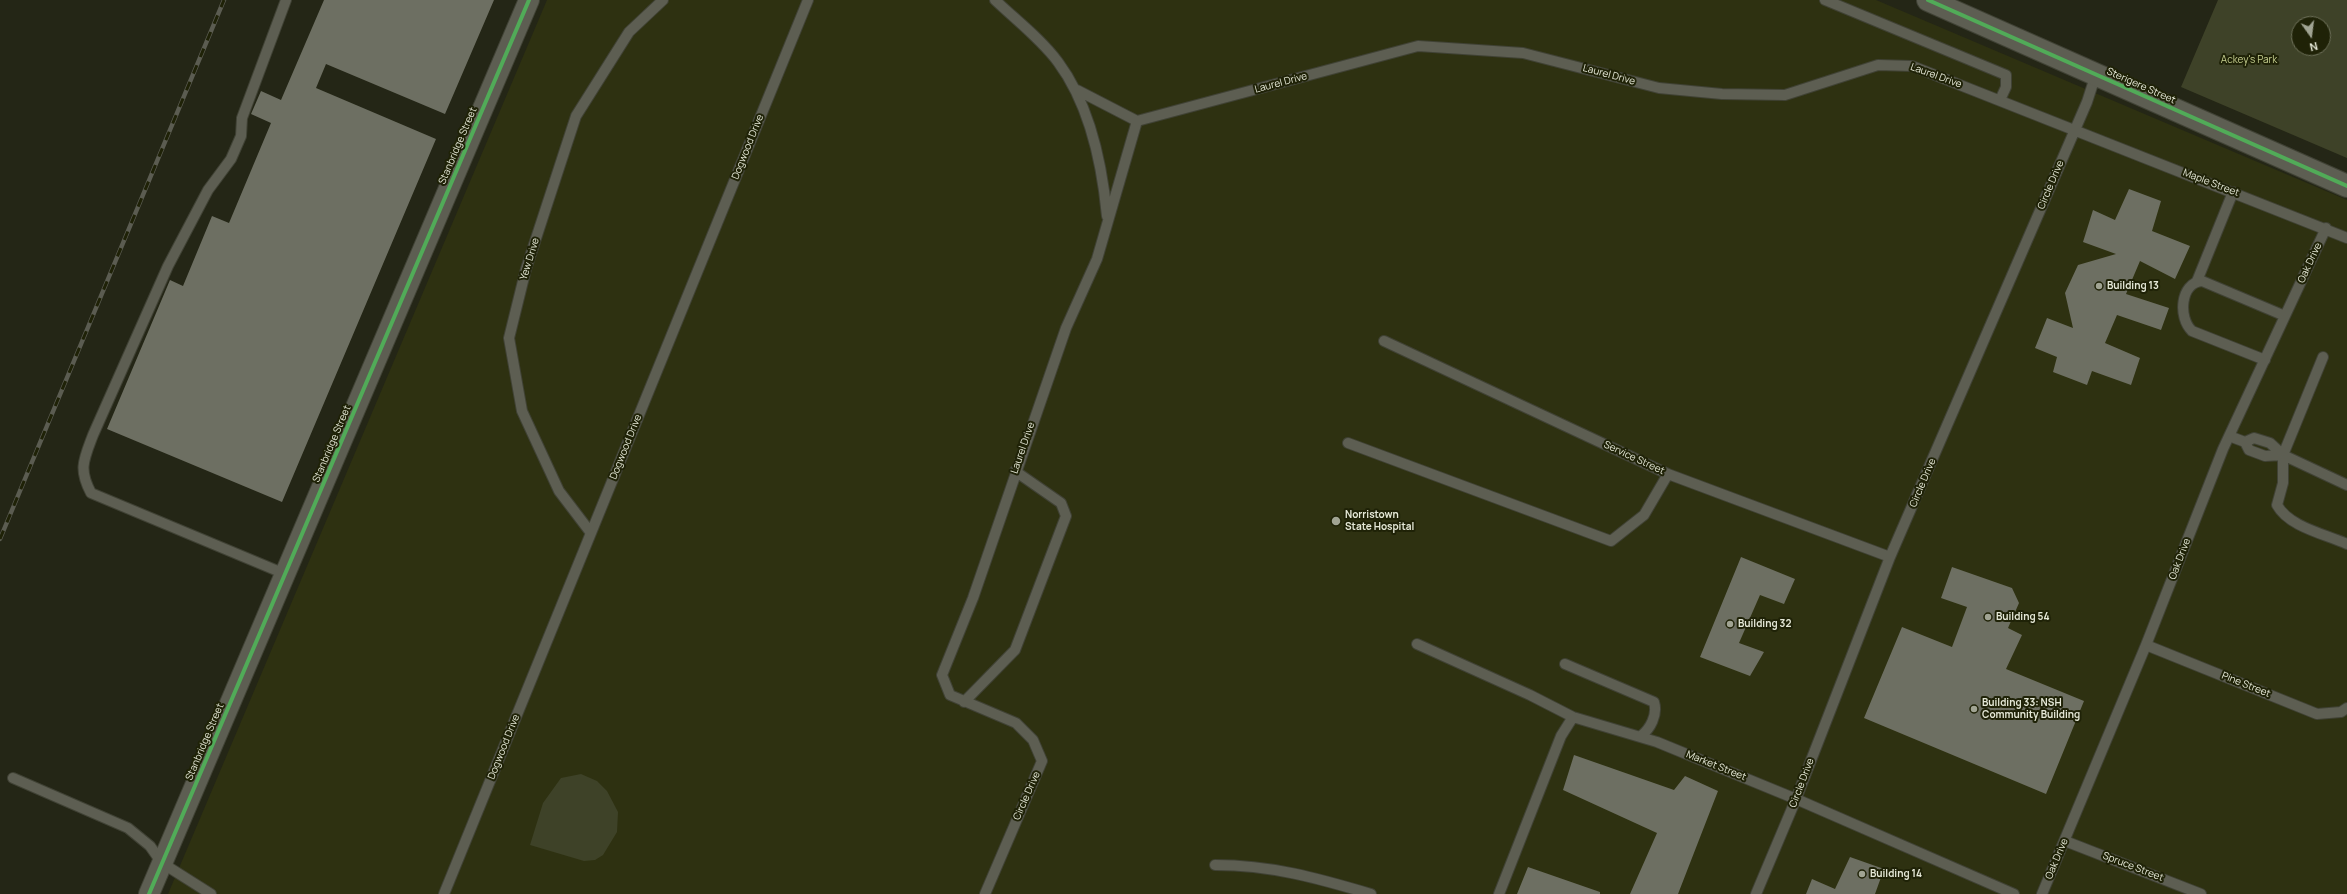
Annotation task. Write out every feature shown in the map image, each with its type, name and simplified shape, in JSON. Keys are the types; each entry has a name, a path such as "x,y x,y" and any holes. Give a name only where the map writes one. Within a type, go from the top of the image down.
{"street":[{"name":"Stanbridge Street","path":"149,894 529,0"},
{"name":"Sterigere Street","path":"1928,0 2347,186"}],"lane":[{"path":"285,574 91,493 83,478 85,458 93,435 168,266 208,190 231,159 241,136 242,118 286,0"},
{"name":"Yew Drive","path":"591,533 559,491 522,411 509,338 526,269 576,116 629,32 663,0"},
{"name":"Dogwood Drive","path":"444,894 808,0"},
{"name":"Laurel Drive","path":"995,0 1058,61 1077,90 1090,129 1104,184 1108,222"},
{"path":"1825,0 2006,75 2006,87 2000,100"},
{"name":"Laurel Drive","path":"1077,90 1137,121 1418,46 1523,53 1659,88 1722,94 1785,95 1878,65 1912,66 2075,130"},
{"name":"Circle Drive","path":"1756,894 1796,799 1890,558 2075,130 2096,74"},
{"name":"Laurel Drive","path":"942,675 973,598 1015,471 1066,328 1097,259 1137,121"},
{"name":"Maple Street","path":"2075,130 2326,228 2347,238"},
{"path":"2233,192 2198,281 2190,288 2183,304 2183,316 2186,325 2192,331 2265,360"},
{"name":"Oak Drive","path":"2042,894 2146,645 2229,436 2326,228"},
{"path":"2198,281 2202,281 2285,316"},
{"name":"Service Street","path":"1384,341 1668,474 1890,558"},
{"path":"2323,357 2283,455 2283,483 2277,505 2281,513 2290,520 2347,544"},
{"path":"2229,436 2245,442 2249,450 2265,456 2283,455 2347,485"},
{"path":"1348,443 1611,541 1644,515 1668,474"},
{"path":"964,702 1014,650 1066,516 1061,503 1015,471"},
{"name":"Market Street","path":"1417,644 1530,695 1573,717 1640,736 1796,799 2014,894"},
{"name":"Pine Street","path":"2146,645 2317,714 2341,712 2347,708"},
{"path":"1565,664 1654,702 1656,710 1649,730 1640,736"},
{"name":"Circle Drive","path":"942,675 950,695 1016,723 1033,740 1042,761 988,893"},
{"path":"1499,894 1561,736 1573,717"},
{"path":"13,778 128,828 150,846 162,863 211,894"},
{"name":"Spruce Street","path":"2065,841 2201,894"},
{"path":"1215,865 1248,865 1302,874 1371,894"}],"shaded area":[{"name":"Norristown State Hospital","path":"547,0 1876,0 2347,200 2347,894 168,894"}],"green space":[{"name":"Ackey's Park","path":"2218,0 2347,0 2347,158 2181,87"},
{"path":"581,774 597,781 607,791 618,812 617,832 603,855 595,860 584,861 530,845 543,803 561,778"}],"building":[{"path":"324,0 494,0 445,114 326,64 316,88 436,139 282,502 107,429 170,280 183,286 212,216 229,223 271,123 251,114 261,91 281,100"},
{"name":"Building 13","path":"2129,189 2161,201 2152,231 2190,246 2175,279 2140,261 2126,294 2169,308 2161,330 2117,315 2105,343 2140,358 2131,385 2092,371 2087,385 2053,372 2057,357 2035,348 2047,318 2073,328 2065,293 2078,265 2116,254 2083,242 2093,210 2115,220"},
{"name":"Building 32","path":"1741,557 1795,579 1784,604 1760,595 1739,643 1764,652 1750,676 1700,657"},
{"name":"Building 33: NSH Community Building","path":"1952,567 2012,588 2019,603 2008,628 2022,635 2006,669 2084,701 2046,794 1864,718 1902,627 1952,647 1967,607 1941,598"},
{"path":"1574,755 1674,790 1685,776 1718,791 1678,894 1630,894 1657,833 1563,790"},
{"name":"Building 14","path":"1850,857 1884,869 1875,894 1806,894 1812,879 1835,889"},
{"path":"1528,867 1600,892 1600,894 1517,894"}],"railway":[{"path":"0,539 224,0"}],"cycle path":[{"path":"149,894 529,0"},
{"path":"1928,0 2347,186"}],"place":[{"name":"Building 13","path":"2099,286"},
{"name":"Norristown State Hospital","path":"1336,521"},
{"name":"Building 54","path":"1988,617"},
{"name":"Building 32","path":"1730,624"},
{"name":"Building 33: NSH Community Building","path":"1974,709"},
{"name":"Building 14","path":"1862,874"}]}
